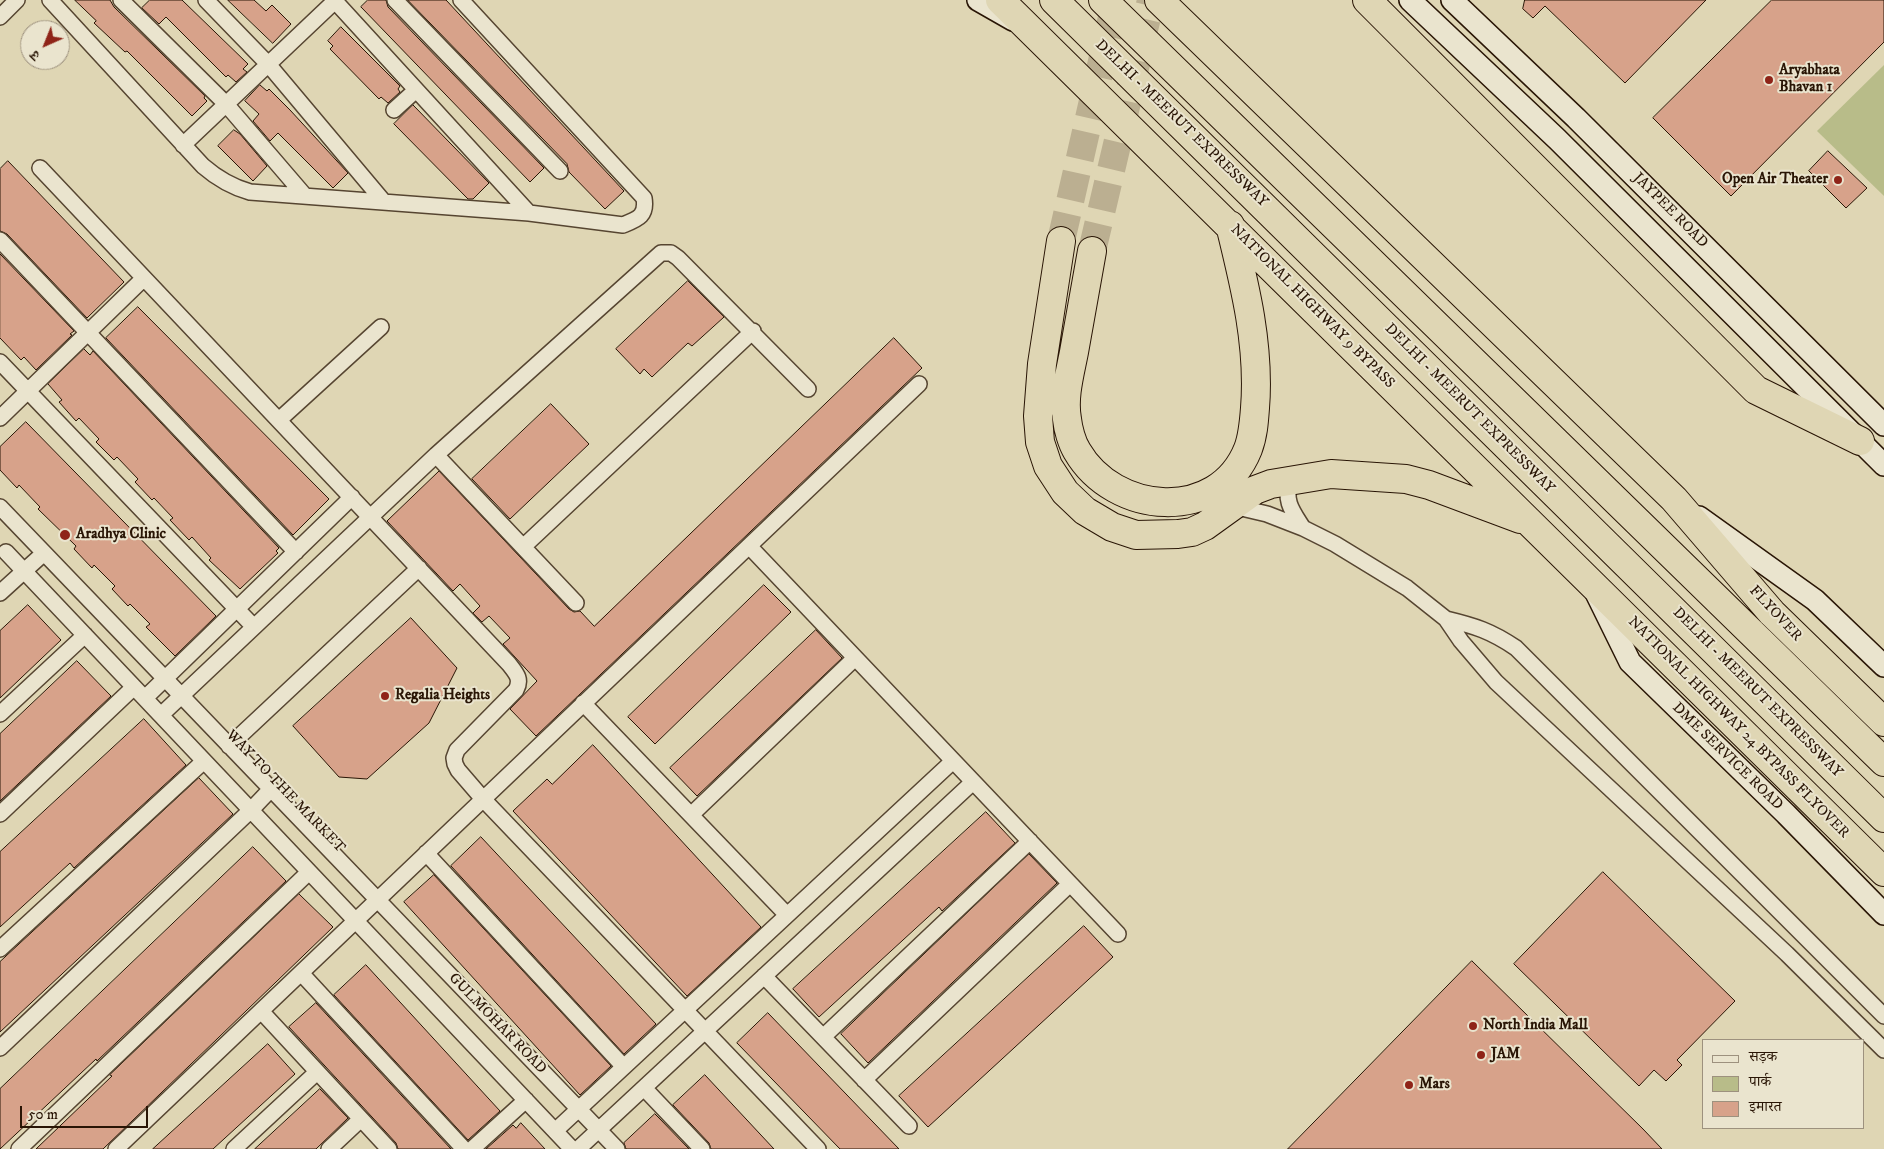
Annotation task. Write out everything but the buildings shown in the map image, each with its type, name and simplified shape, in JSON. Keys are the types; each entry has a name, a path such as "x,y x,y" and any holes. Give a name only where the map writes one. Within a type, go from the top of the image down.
{"highway":[{"name":"NATIONAL HIGHWAY 9 BYPASS","path":"1000,0 1592,584"},
{"name":"DELHI - MEERUT EXPRESSWAY","path":"1054,0 1884,818"},
{"path":"1103,0 1884,762"},
{"name":"FLYOVER","path":"1159,0 1674,499 1772,613 1884,722"},
{"path":"1366,0 1756,390 1860,441"},
{"path":"1092,251 1067,390 1067,418 1076,450 1088,467 1106,482 1128,495 1145,501 1163,504 1178,502 1206,494 1219,487 1231,476 1242,462 1253,433 1256,367 1248,300 1230,226"},
{"path":"1061,241 1042,364 1038,416 1040,442 1048,466 1065,492 1085,511 1112,527 1136,535 1192,532 1205,526 1255,490 1289,479 1331,474 1406,479 1428,485 1529,522"},
{"name":"NATIONAL HIGHWAY 24 BYPASS FLYOVER","path":"1592,584 1884,872"}],"street":[{"path":"0,17 17,0"},
{"path":"50,0 183,145 217,178 234,188 250,192 529,213 623,225 641,216 646,206 644,198 461,0"},
{"path":"122,0 226,104 305,196"},
{"path":"206,0 268,64 384,202"},
{"path":"183,145 335,0 529,213"},
{"path":"395,0 560,171"},
{"path":"978,0 1031,30"},
{"path":"1410,0 1556,139 1884,465"},
{"name":"JAYPEE ROAD","path":"1452,0 1576,118 1884,425"},
{"path":"394,110 416,90"},
{"path":"1556,139 1576,118"},
{"path":"40,168 518,675 519,684 516,690 457,750 454,758 458,770 483,799 818,1149"},
{"path":"0,240 296,552"},
{"path":"161,715 436,455 661,253 671,253 678,258 753,331 808,389"},
{"path":"0,418 144,278"},
{"path":"279,420 381,327"},
{"path":"523,547 753,331"},
{"path":"0,362 254,627"},
{"path":"116,1149 919,384"},
{"path":"436,455 576,603"},
{"path":"1289,479 1287,500 1303,528"},
{"path":"145,698 352,497"},
{"path":"1674,499 1815,600 1884,666"},
{"path":"1233,506 1267,514 1303,528 1335,544 1407,588 1446,619 1461,641 1496,682 1787,954 1883,1047"},
{"name":"WAY TO THE MARKET","path":"0,507 165,679 185,693 232,743 261,768 333,843 380,897"},
{"path":"3,555 24,533"},
{"path":"749,546 1118,934"},
{"path":"0,593 44,553"},
{"name":"GULMOHAR ROAD","path":"3,555 24,571 572,1149"},
{"path":"380,897 271,789 232,743 419,568"},
{"name":"DME SERVICE ROAD","path":"1592,584 1630,662 1786,814 1884,914"},
{"path":"1446,619 1478,626 1516,648 1884,1016"},
{"path":"0,714 85,635"},
{"path":"691,815 855,658"},
{"path":"0,814 134,687"},
{"path":"584,703 787,915"},
{"path":"0,949 204,761"},
{"path":"555,1131 953,761"},
{"path":"578,1149 973,782"},
{"path":"0,1048 271,789"},
{"path":"823,1037 1030,842"},
{"path":"426,853 624,1067"},
{"path":"19,1149 309,872"},
{"path":"864,1080 1070,884"},
{"name":"GULMOHAR ROAD","path":"380,897 617,1149"},
{"path":"301,973 464,1149"},
{"path":"764,976 909,1126"},
{"path":"261,1010 389,1149"},
{"path":"234,1149 317,1072"},
{"path":"644,1088 702,1149"},
{"path":"472,1149 526,1100"},
{"path":"329,1149 361,1118"}],"green space":[{"path":"1884,65 1884,196 1817,131"}],"tunnel":[{"path":"1061,241 1116,0"},
{"path":"1092,251 1151,0"}],"place":[{"name":"Aryabhata Bhavan 1","path":"1769,80"},
{"name":"Open Air Theater","path":"1838,180"},
{"name":"Aradhya Clinic","path":"65,535"},
{"name":"Regalia Heights","path":"385,696"},
{"name":"North India Mall","path":"1473,1026"},
{"name":"JAM","path":"1481,1055"},
{"name":"Mars","path":"1409,1085"}]}
